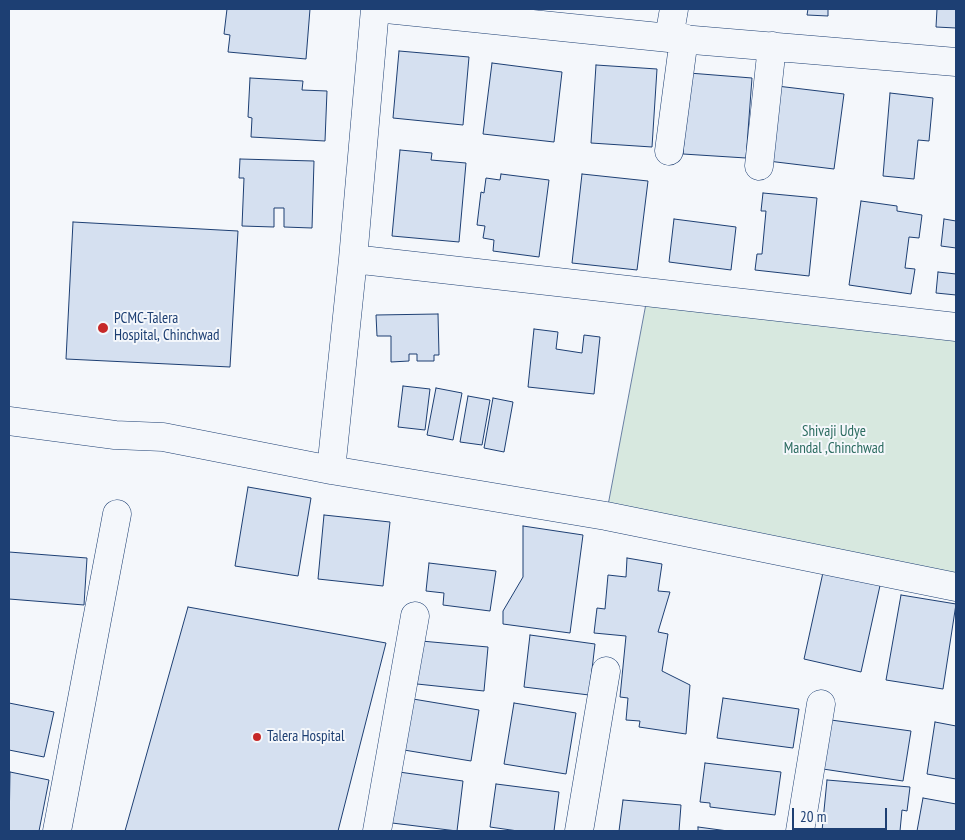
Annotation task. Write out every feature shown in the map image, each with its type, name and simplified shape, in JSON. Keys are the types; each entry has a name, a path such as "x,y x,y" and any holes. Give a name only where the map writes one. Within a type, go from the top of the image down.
{"street":[{"path":"331,470 353,259 375,9"},
{"path":"386,9 676,38 956,62"},
{"path":"669,151 676,38 674,9"},
{"path":"759,166 772,46"},
{"path":"353,259 956,327"},
{"path":"9,421 106,434 163,437 331,470 606,516 956,587"},
{"path":"57,831 116,514"},
{"path":"377,831 415,616"},
{"path":"578,831 606,671"},
{"path":"800,831 821,704"}],"green space":[{"name":"Shivaji Udye Mandal ,Chinchwad","path":"648,293 956,339 956,587 606,516"}],"building":[{"path":"227,9 310,9 306,59 228,52 230,35 224,34"},
{"path":"808,9 828,9 828,16 807,15"},
{"path":"937,9 956,9 956,28 936,27"},
{"path":"399,51 469,57 463,125 393,118"},
{"path":"492,63 562,72 554,142 483,134"},
{"path":"596,65 657,69 652,147 591,143"},
{"path":"689,73 752,78 746,158 683,154"},
{"path":"250,78 303,81 302,90 327,91 325,141 251,137 252,118 248,117"},
{"path":"777,86 844,94 834,169 768,161"},
{"path":"890,93 933,98 929,141 918,140 914,179 883,176"},
{"path":"400,150 432,153 431,160 466,163 459,242 392,236"},
{"path":"240,159 314,161 312,228 284,227 284,208 274,208 274,227 242,226 244,178 239,178"},
{"path":"501,174 549,180 539,257 493,251 494,240 483,238 485,226 477,225 481,192 484,193 486,178 500,180"},
{"path":"582,174 648,181 637,270 572,263"},
{"path":"763,193 817,198 809,276 755,270 757,254 762,254 766,211 761,211"},
{"path":"861,201 897,206 897,211 922,215 919,238 909,237 905,268 915,269 911,294 849,285"},
{"path":"674,219 736,227 731,270 669,262"},
{"path":"944,219 956,221 956,248 941,246"},
{"path":"73,222 238,231 230,367 66,359"},
{"path":"938,272 956,274 956,295 936,293"},
{"path":"438,314 439,355 434,355 434,361 417,361 417,354 409,354 409,361 391,362 391,336 377,336 376,315"},
{"path":"534,329 558,332 556,349 582,353 584,335 600,337 594,394 528,387"},
{"path":"403,386 430,389 425,430 398,427"},
{"path":"436,388 462,393 453,440 427,435"},
{"path":"468,396 490,400 482,445 460,442"},
{"path":"493,398 513,402 504,452 484,448"},
{"path":"248,487 311,498 298,576 235,566"},
{"path":"324,515 390,522 383,586 318,579"},
{"path":"523,526 583,535 570,633 503,624 503,611 523,577"},
{"path":"9,552 87,558 84,605 9,599"},
{"path":"627,558 662,564 658,591 670,592 658,632 668,634 662,671 690,685 686,734 639,727 640,721 626,720 628,698 620,697 626,636 594,633 597,608 605,609 608,575 626,577"},
{"path":"429,563 496,571 490,611 443,605 444,593 426,591"},
{"path":"824,568 881,581 861,672 804,659"},
{"path":"901,595 956,604 943,689 886,680"},
{"name":"Talera Hospital","path":"188,607 386,643 338,831 125,831"},
{"path":"530,635 595,644 589,695 524,687"},
{"path":"421,641 488,647 484,691 417,684"},
{"path":"723,698 799,709 793,748 717,738"},
{"path":"413,699 479,710 471,761 404,750"},
{"path":"9,703 54,712 44,757 9,750"},
{"path":"514,703 576,713 566,774 504,764"},
{"path":"831,720 911,731 903,781 823,769"},
{"path":"935,722 956,726 956,779 927,774"},
{"path":"705,763 781,772 775,815 710,807 710,803 700,802"},
{"path":"10,772 49,780 39,831 9,831"},
{"path":"399,772 463,781 457,831 392,823"},
{"path":"827,780 910,787 907,811 902,810 900,831 822,831"},
{"path":"496,784 559,792 554,831 518,831 490,827"},
{"path":"923,798 956,804 956,831 917,831"},
{"path":"623,800 681,805 679,831 619,831"},
{"path":"698,827 728,831 698,831"}],"place":[{"name":"PCMC-Talera Hospital, Chinchwad","path":"103,328"},
{"name":"Talera Hospital","path":"257,737"}]}
